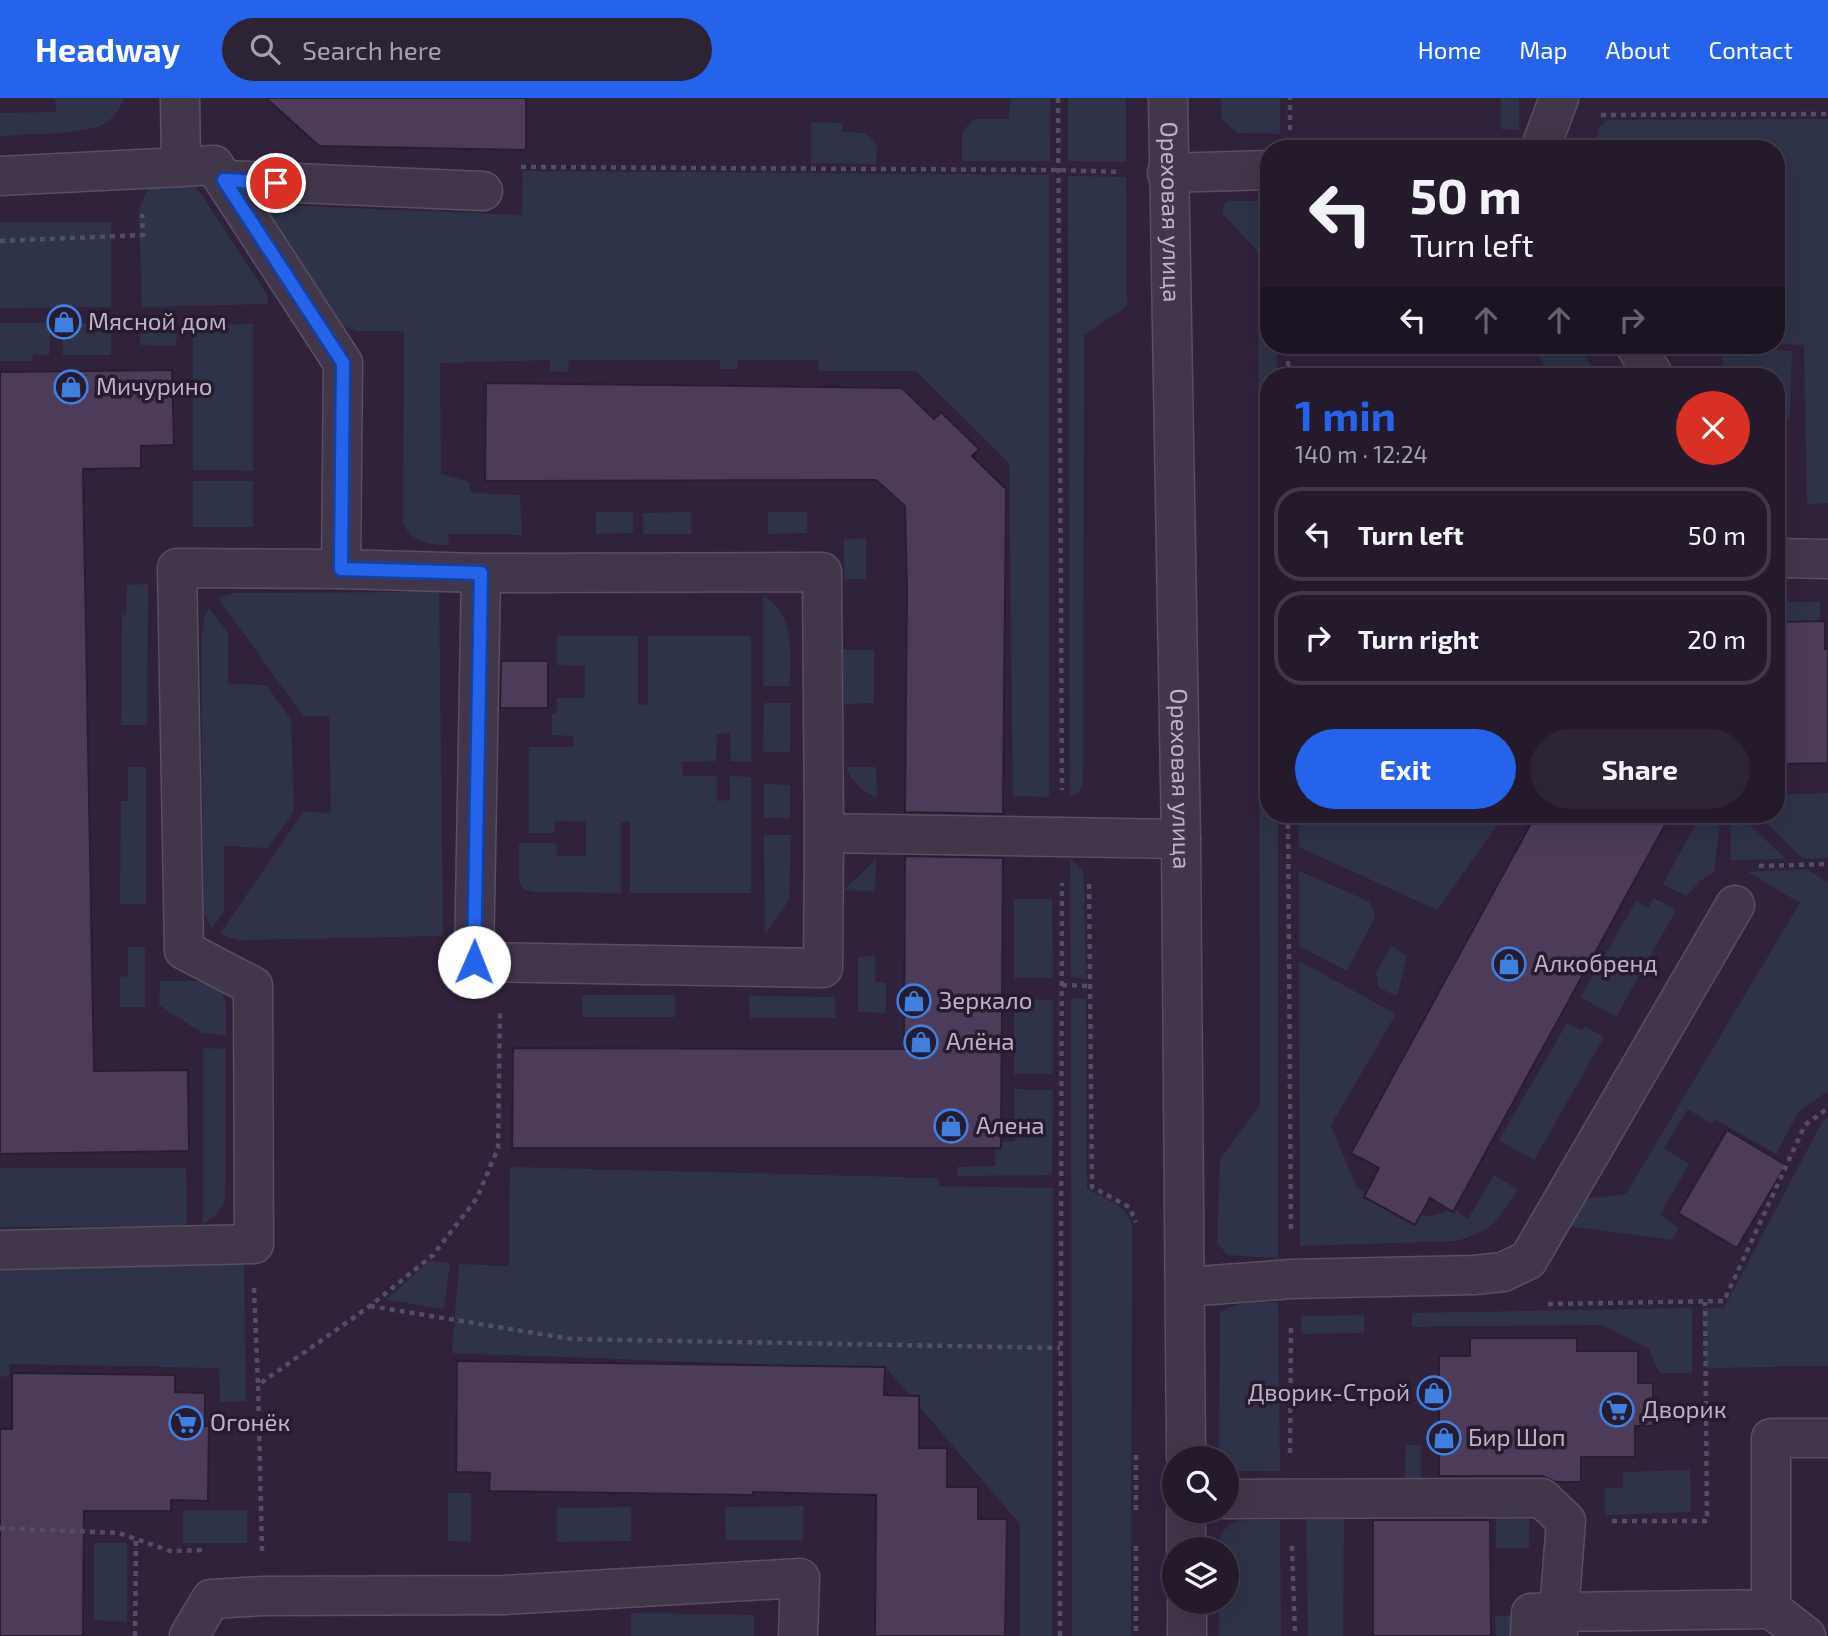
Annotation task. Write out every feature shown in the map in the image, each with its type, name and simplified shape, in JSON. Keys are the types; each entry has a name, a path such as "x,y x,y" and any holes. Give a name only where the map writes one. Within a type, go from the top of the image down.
{"street":[{"path":"180,98 181,167"},
{"name":"Ореховая улица","path":"1168,98 1167,173 1181,839 1186,1446"},
{"path":"0,176 214,165 343,363 341,569"},
{"path":"1167,173 1260,170"},
{"path":"224,180 483,191"},
{"path":"1785,558 1828,559"},
{"path":"0,1250 254,1244 253,986 184,950 177,568 481,573 821,572 823,968 474,962 481,573"},
{"path":"824,833 1181,839"},
{"path":"1185,1287 1290,1279 1474,1275 1503,1272 1528,1260 1735,905"},
{"path":"1772,1609 1771,1438 1828,1438"},
{"path":"1239,1499 1542,1498 1566,1521 1549,1628 1772,1609 1806,1636"},
{"path":"189,1636 211,1598 264,1595 505,1595 800,1578 799,1636"},
{"path":"1187,1614 1187,1636"}],"path":[{"path":"1290,98 1290,136"},
{"path":"1551,121 1828,114"},
{"path":"515,167 1044,169 1167,173"},
{"path":"1288,823 1290,1499 1295,1636"},
{"path":"1089,883 1092,1187 1129,1207 1136,1220 1136,1234"},
{"path":"258,1385 370,1306 433,1255 477,1198 498,1149 500,963"},
{"path":"1062,985 1089,986"},
{"path":"1539,1304 1724,1301 1805,1125 1828,1108"},
{"path":"254,1244 264,1595"},
{"path":"1566,1521 1707,1521 1705,1301"},
{"path":"370,1306 571,1339 1059,1348"},
{"path":"1136,1442 1136,1525"},
{"path":"0,1528 119,1532 170,1551 211,1550"},
{"path":"135,1636 136,1539"},
{"path":"1136,1539 1136,1636"},
{"path":"250,1549 262,1549"}],"shaded area":[{"path":"55,98 123,98 114,116 95,128 0,136 0,113 56,112"},
{"path":"1010,98 1050,98 1050,161 962,161 962,132 974,119 1009,119"},
{"path":"1068,98 1126,98 1126,162 1068,161"},
{"path":"1221,98 1280,98 1280,134 1238,133 1222,120"},
{"path":"1501,98 1519,98 1519,130 1501,129"},
{"path":"1828,119 1828,503 1807,504 1804,345 1785,344 1785,140 1596,140 1599,127 1608,120"},
{"path":"811,122 842,123 842,132 865,133 877,145 876,164 811,163"},
{"path":"523,171 1049,175 1049,797 1013,796 1009,463 916,371 819,371 818,360 738,360 737,369 720,369 720,360 569,360 568,372 550,371 550,360 440,363 441,474 469,482 471,493 520,495 522,535 448,534 449,545 441,545 422,542 411,535 403,523 404,331 357,331 341,325 267,211 277,205 522,215"},
{"path":"1068,176 1126,177 1127,306 1084,335 1083,779 1080,790 1070,796"},
{"path":"186,183 197,188 267,294 268,304 142,307 139,209 150,184"},
{"path":"1228,201 1260,201 1260,354 1277,354 1277,368 1260,368 1260,823 1278,823 1278,1258 1228,1255 1217,1243 1220,1160 1260,1105 1258,252 1223,214 1223,206"},
{"path":"0,222 111,222 111,307 0,308"},
{"path":"0,323 50,323 49,355 33,354 32,361 0,361"},
{"path":"63,323 111,324 111,355 63,355"},
{"path":"253,324 253,471 193,470 193,326"},
{"path":"141,325 177,325 176,346 140,345"},
{"path":"1785,351 1792,351 1790,418 1785,418 1785,368 1722,368 1722,354 1785,354"},
{"path":"1537,354 1584,354 1591,366 1587,368 1545,368"},
{"path":"193,481 253,481 253,527 193,527"},
{"path":"596,512 633,512 633,533 596,534"},
{"path":"691,512 691,534 643,534 643,513"},
{"path":"768,512 807,512 807,533 768,534"},
{"path":"866,538 866,579 844,579 844,539"},
{"path":"148,584 147,725 121,725 122,615 126,615 127,585"},
{"path":"439,592 443,936 238,940 220,934 303,812 331,813 329,716 303,716 218,598 233,593"},
{"path":"763,596 774,604 786,624 790,648 790,686 763,686"},
{"path":"1785,602 1820,602 1820,630 1785,631"},
{"path":"209,608 228,633 228,684 266,685 291,719 294,812 268,848 224,846 224,912 212,928 204,915 201,643 204,619"},
{"path":"557,636 638,636 638,704 648,705 648,636 751,636 751,762 731,761 730,733 717,734 716,761 682,762 683,776 717,776 717,801 730,800 730,776 751,777 751,893 630,893 630,821 621,822 621,893 534,892 523,889 519,880 519,843 556,843 557,856 586,856 586,822 555,821 554,833 529,833 529,747 574,747 573,736 552,735 552,714 557,713 557,698 585,697 585,666 557,665"},
{"path":"843,649 874,650 874,703 844,704"},
{"path":"764,703 791,703 790,752 763,752"},
{"path":"128,767 146,767 146,904 120,904 121,801 128,801"},
{"path":"846,767 876,767 877,797 858,786"},
{"path":"764,784 790,785 790,818 764,818"},
{"path":"1828,793 1828,858 1803,859 1766,823 1785,823 1785,794"},
{"path":"1298,823 1499,823 1437,910 1299,847"},
{"path":"1696,823 1720,823 1714,872 1700,881 1686,896 1663,884"},
{"path":"1730,823 1748,823 1786,859 1731,860"},
{"path":"764,835 791,835 789,900 765,934"},
{"path":"876,859 875,891 844,890"},
{"path":"1070,859 1082,870 1084,878 1086,979 1071,977"},
{"path":"1807,869 1828,883 1828,1091 1799,1111 1776,1154 1714,1119 1711,1124 1688,1109 1664,1148 1689,1164 1660,1215 1679,1228 1672,1240 1560,1225 1585,1199 1626,1194 1800,903 1748,872"},
{"path":"1299,871 1370,902 1375,917 1347,971 1299,946"},
{"path":"1654,898 1676,910 1616,1017 1581,997 1636,901 1648,908"},
{"path":"1014,899 1052,899 1053,978 1014,978"},
{"path":"1391,946 1407,956 1397,996 1379,988 1376,973"},
{"path":"128,947 145,947 145,1007 120,1007 120,977 128,976"},
{"path":"875,956 875,982 886,983 886,1013 858,1012 858,957"},
{"path":"1299,961 1396,1014 1331,1125 1356,1187 1415,1220 1420,1213 1427,1217 1446,1212 1450,1206 1468,1219 1494,1175 1517,1189 1499,1217 1485,1229 1455,1241 1300,1246"},
{"path":"160,981 201,981 221,990 226,1004 226,1035 202,1033 159,1005"},
{"path":"582,995 675,995 675,1017 583,1017"},
{"path":"749,996 835,997 835,1018 750,1018"},
{"path":"1071,998 1086,999 1087,1189 1120,1208 1130,1219 1132,1226 1131,1636 1072,1636"},
{"path":"1014,999 1053,1000 1053,1074 1014,1074"},
{"path":"1567,1023 1582,1031 1585,1027 1604,1037 1534,1160 1499,1140"},
{"path":"203,1048 226,1049 225,1202 215,1216 203,1224"},
{"path":"1014,1089 1053,1090 1052,1175 958,1176 957,1167 995,1166 995,1142 1015,1141"},
{"path":"1828,1118 1828,1366 1705,1368 1703,1308 1724,1308 1822,1122"},
{"path":"510,1167 938,1178 939,1186 1053,1188 1052,1636 1020,1636 1020,1524 887,1369 452,1353 459,1264 509,1266"},
{"path":"0,1168 186,1168 187,1226 0,1227"},
{"path":"430,1261 450,1263 444,1309 386,1300"},
{"path":"244,1264 246,1401 220,1402 219,1368 9,1364 9,1376 0,1377 0,1267"},
{"path":"1278,1302 1280,1471 1239,1471 1239,1446 1219,1446 1220,1313 1240,1304"},
{"path":"1692,1308 1692,1373 1659,1373 1649,1349 1603,1325 1412,1327 1412,1313"},
{"path":"1364,1315 1364,1333 1302,1334 1301,1316"},
{"path":"1406,1445 1421,1445 1421,1481 1405,1481"},
{"path":"1690,1470 1691,1512 1605,1515 1605,1488 1623,1488 1623,1472"},
{"path":"448,1493 471,1493 471,1542 448,1541"},
{"path":"803,1506 803,1540 726,1540 725,1507"},
{"path":"631,1507 631,1541 557,1542 557,1508"},
{"path":"1344,1508 1343,1636 1308,1636 1306,1509"},
{"path":"183,1510 247,1510 247,1543 183,1543"},
{"path":"1496,1516 1529,1516 1529,1548 1496,1548"},
{"path":"1249,1520 1280,1520 1281,1636 1219,1636 1219,1614 1239,1614 1239,1537 1221,1537 1231,1524"},
{"path":"94,1543 127,1543 127,1622 94,1620"},
{"path":"631,1613 754,1615 754,1636 631,1636"},
{"path":"1495,1616 1513,1616 1514,1636 1496,1636"}],"building":[{"path":"266,98 526,98 526,150 319,146"},
{"path":"172,370 174,445 141,446 141,468 83,469 94,1071 188,1070 189,1151 0,1154 0,372"},
{"path":"486,383 902,388 934,419 941,412 979,449 972,456 1006,489 1003,814 905,812 905,506 876,480 485,481"},
{"path":"1825,621 1825,649 1828,649 1828,763 1785,764 1785,622"},
{"path":"501,661 548,661 548,708 500,708"},
{"path":"1531,823 1666,823 1453,1212 1430,1198 1415,1225 1364,1197 1379,1168 1351,1153"},
{"path":"905,856 1003,858 1001,1148 512,1148 513,1048 904,1049"},
{"path":"1727,1130 1786,1165 1737,1248 1678,1213"},
{"path":"1470,1338 1577,1338 1577,1351 1638,1351 1638,1383 1653,1383 1653,1426 1635,1426 1635,1457 1581,1457 1581,1482 1556,1482 1542,1476 1439,1476 1439,1356 1470,1356"},
{"path":"457,1361 885,1367 884,1395 919,1396 919,1448 947,1448 947,1487 978,1487 978,1519 1007,1519 1005,1636 875,1636 876,1495 489,1491 490,1473 456,1472"},
{"path":"12,1373 175,1375 175,1392 205,1393 205,1426 209,1426 208,1501 171,1500 171,1511 84,1511 83,1636 0,1636 0,1429 12,1429"},
{"path":"1373,1520 1490,1520 1491,1636 1373,1636"}],"place":[{"name":"Мясной дом","path":"64,322"},
{"name":"Мичурино","path":"71,387"},
{"name":"Алкобренд","path":"1509,964"},
{"name":"Зеркало","path":"914,1001"},
{"name":"Алёна","path":"921,1042"},
{"name":"Алена","path":"951,1126"},
{"name":"Дворик-Строй","path":"1434,1393"},
{"name":"Дворик","path":"1617,1410"},
{"name":"Огонёк","path":"186,1423"},
{"name":"Бир Шоп","path":"1444,1438"}],"route":[{"path":"276,183 224,180 343,363 341,569 481,573 474,962"}]}
